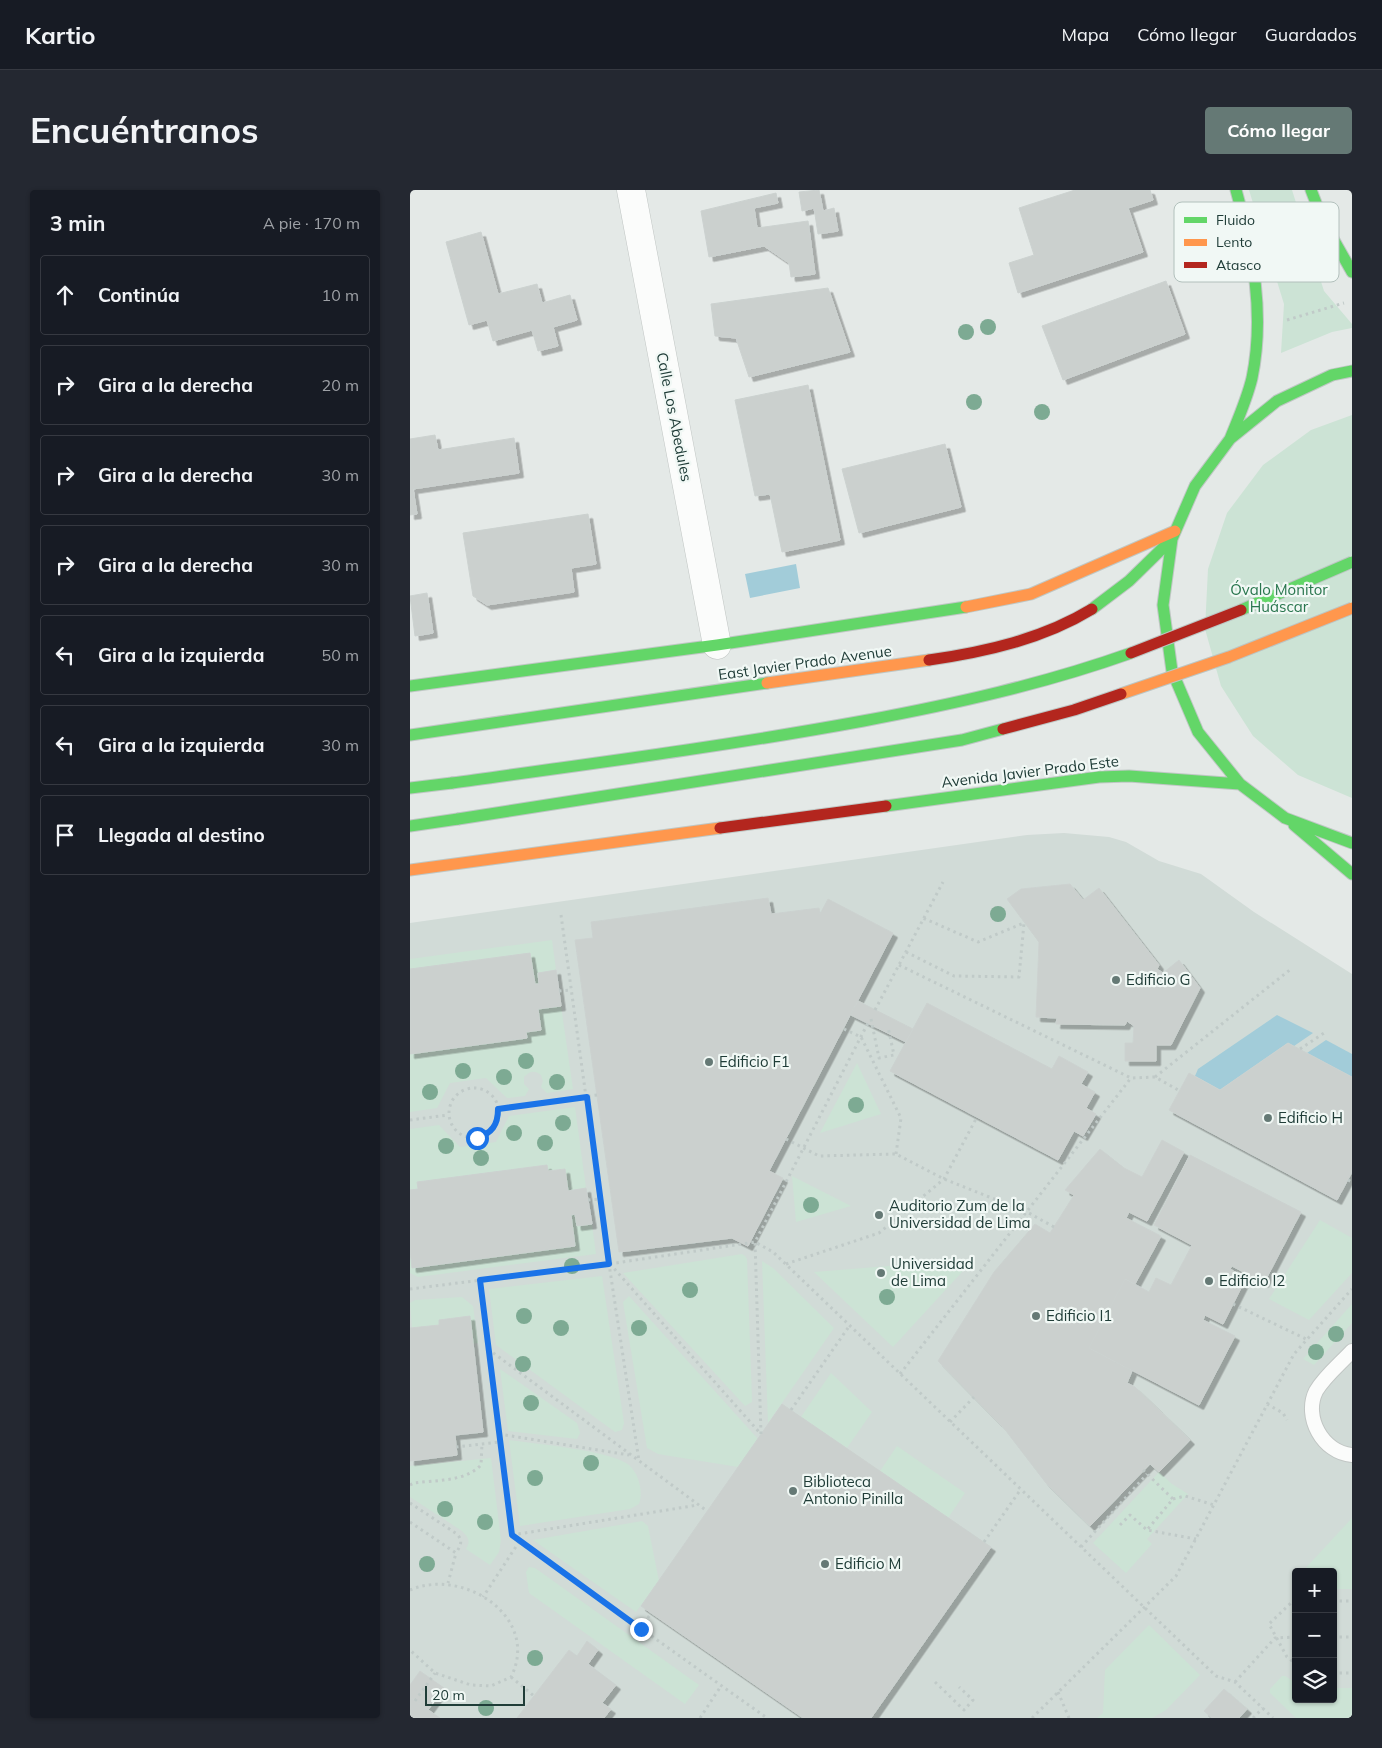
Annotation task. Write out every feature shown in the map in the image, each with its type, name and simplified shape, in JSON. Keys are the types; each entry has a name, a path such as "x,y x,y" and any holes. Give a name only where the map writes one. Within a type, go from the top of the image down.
{"main road":[{"path":"1311,190 1315,202"},
{"path":"1339,250 1352,272"},
{"path":"1230,439 1252,379 1259,320 1254,282"},
{"path":"1352,371 1332,375 1277,401 1230,439 1195,486 1174,535 1163,605 1172,671 1198,732 1240,784 1285,818 1352,874"},
{"name":"East Javier Prado Avenue","path":"410,686 717,645 967,606 1031,594 1174,535"},
{"name":"East Javier Prado Avenue","path":"410,735 957,656 1010,645 1052,630 1090,610 1122,587 1174,535"},
{"path":"410,788 701,748 883,717 1043,681 1149,646 1266,600 1352,562"},
{"path":"410,826 962,740 1074,710 1220,661 1352,608"},
{"name":"Avenida Javier Prado Este","path":"410,870 1099,777 1129,776 1240,784"},
{"path":"1285,818 1352,843"}],"street":[{"name":"Calle Los Abedules","path":"631,190 717,645"}],"lane":[{"path":"1352,1351 1324,1380 1316,1393 1312,1408 1314,1423 1321,1437 1332,1448 1352,1455"}],"path":[{"path":"1284,321 1344,303"},
{"path":"875,1010 943,882"},
{"path":"561,915 609,1264 639,1461"},
{"path":"906,952 954,976 1019,977 1024,923 978,942 923,918"},
{"path":"899,965 1131,1078 1155,1077 1180,1090"},
{"path":"1155,1077 1292,969"},
{"path":"559,991 572,990"},
{"path":"871,1018 880,1058 894,1055 888,1027"},
{"path":"609,1264 761,1434 755,1242 868,1023"},
{"path":"844,1028 861,1037 901,1118 896,1154"},
{"path":"1300,1049 1327,1031"},
{"path":"900,1374 1131,1078"},
{"path":"470,1088 486,1091 492,1096 498,1109 496,1125 491,1131 477,1138 469,1138 455,1130 448,1115 452,1101 457,1095 470,1088"},
{"path":"498,1109 597,1095"},
{"path":"410,1120 448,1115"},
{"path":"786,1264 879,1233 944,1179 976,1116"},
{"path":"786,1139 819,1156 896,1154 944,1179 1027,1212 1054,1227"},
{"path":"1348,1180 1352,1182"},
{"path":"588,1200 600,1199"},
{"path":"410,1289 609,1264 755,1242 773,1252 786,1264 1216,1676 1235,1682 1273,1718"},
{"path":"480,1280 512,1535 519,1542 766,1718"},
{"path":"1032,1718 1176,1576 1294,1354 1352,1289"},
{"path":"1233,1304 1306,1339"},
{"path":"791,1410 850,1325"},
{"path":"488,1349 707,1511"},
{"path":"950,1422 974,1397"},
{"path":"499,1434 631,1455"},
{"path":"456,1447 500,1442"},
{"path":"410,1485 465,1476 475,1472 481,1465 482,1444"},
{"path":"1143,1470 1173,1499"},
{"path":"1081,1547 1147,1474"},
{"path":"984,1542 1021,1489"},
{"path":"1146,1530 1173,1499 1185,1496 1214,1505"},
{"path":"410,1503 457,1534 461,1539 461,1545 456,1553 448,1583"},
{"path":"512,1535 698,1505"},
{"path":"1120,1525 1130,1515 1146,1530 1196,1539"},
{"path":"410,1522 456,1553"},
{"path":"483,1597 519,1542"},
{"path":"410,1590 425,1583 448,1583 483,1597 514,1628 519,1649 518,1664 511,1678 492,1686 471,1685 435,1672 410,1650"},
{"path":"1292,1601 1269,1624 1275,1638 1287,1657 1292,1661"},
{"path":"1337,1601 1352,1601"},
{"path":"641,1629 651,1613"},
{"path":"1235,1682 1275,1638 1292,1637"},
{"path":"1337,1637 1352,1637"},
{"path":"415,1701 435,1672"},
{"path":"1337,1673 1352,1673"},
{"path":"511,1678 534,1696"},
{"path":"935,1682 964,1710 973,1700 959,1688"},
{"path":"700,1718 722,1686"},
{"path":"1058,1692 1069,1718"},
{"path":"1253,1718 1263,1708"}],"shaded area":[{"name":"Universidad de Lima","path":"1064,833 1109,837 1126,842 1159,861 1201,874 1254,912 1352,974 1352,1718 410,1718 410,923 1027,835"}],"green space":[{"path":"1249,190 1292,190 1296,202 1253,202"},
{"path":"1277,282 1321,282 1324,291 1352,324 1352,328 1332,332 1281,353 1284,304"},
{"name":"Óvalo Monitor Huáscar","path":"1352,415 1352,798 1298,775 1253,736 1221,686 1205,629 1208,569 1227,513 1263,465 1311,430"},
{"path":"552,940 556,970 538,973 539,984 535,984 530,953 410,969 410,959"},
{"path":"561,1006 573,1089 547,1093 541,1087 543,1081 541,1075 536,1072 530,1072 524,1077 524,1084 529,1089 525,1096 507,1098 486,1078 450,1083 437,1108 410,1112 410,1054 527,1038 526,1032 541,1030 538,1009"},
{"path":"857,1063 881,1114 820,1133"},
{"path":"575,1107 586,1188 568,1191 548,1171 547,1165 418,1182 418,1189 410,1190 410,1129 439,1125 460,1147 496,1142 509,1116"},
{"path":"792,1176 851,1206 796,1222"},
{"path":"575,1214 577,1226 592,1224 596,1254 418,1277 410,1273 410,1250 413,1268 575,1246 571,1215"},
{"path":"1320,1220 1352,1238 1352,1273 1309,1320 1269,1299"},
{"path":"742,1254 747,1259 752,1399 752,1402 745,1406 623,1273"},
{"path":"974,1259 893,1347 814,1272"},
{"path":"762,1261 773,1268 834,1328 768,1423"},
{"path":"602,1276 624,1423 622,1430 615,1432 496,1345 489,1289"},
{"path":"629,1296 758,1439 738,1467 658,1454 647,1448 623,1302"},
{"path":"462,1297 473,1306 478,1343 472,1344 469,1316 439,1320 439,1325 412,1328 410,1303 415,1300"},
{"path":"1352,1304 1352,1323 1314,1365 1303,1359"},
{"path":"500,1369 577,1423 580,1433 577,1439 508,1431"},
{"path":"831,1373 872,1412 847,1448 801,1417"},
{"path":"509,1440 587,1451 616,1458 630,1466 637,1476 641,1493 639,1504 630,1509 520,1526"},
{"path":"897,1446 965,1493 948,1518 880,1471"},
{"path":"491,1458 501,1540 499,1552 490,1565 466,1549 468,1539 462,1531 410,1497 410,1466"},
{"path":"1159,1472 1172,1484 1188,1494 1147,1539 1152,1544 1126,1573 1093,1543"},
{"path":"1352,1518 1352,1589 1337,1589 1337,1568 1306,1568"},
{"path":"642,1521 648,1526 659,1581 636,1612 533,1540"},
{"path":"529,1567 535,1568 699,1685 685,1704 529,1593 526,1572"},
{"path":"1149,1625 1200,1675 1166,1710 1152,1718 1097,1718 1103,1713 1105,1670"},
{"path":"1282,1676 1285,1676 1292,1680 1292,1703 1337,1703 1337,1688 1352,1688 1352,1718 1296,1718 1270,1693 1270,1689"}],"water":[{"path":"796,564 800,588 750,598 745,574"},
{"path":"1277,1015 1313,1033 1294,1046 1288,1043 1220,1090 1195,1076 1198,1069"},
{"path":"1326,1040 1352,1054 1352,1077 1307,1053"}],"building":[{"path":"819,190 823,211 834,208 838,231 818,234 814,208 802,211 799,192"},
{"path":"1075,190 1150,190 1153,200 1128,208 1143,252 1018,293 1009,263 1034,255 1019,208"},
{"path":"776,193 778,203 754,208 757,228 808,221 815,274 791,277 789,263 764,246 709,257 701,211"},
{"path":"481,232 498,294 537,284 542,303 570,295 577,320 553,327 558,346 538,351 532,330 493,341 487,320 469,325 446,242"},
{"path":"1166,281 1185,334 1063,380 1042,326"},
{"path":"828,288 850,352 749,377 736,338 715,336 711,304"},
{"path":"808,385 840,540 782,552 770,494 755,496 735,400"},
{"path":"435,435 438,450 514,438 519,473 413,489 417,514 410,515 410,439"},
{"path":"945,444 961,507 859,533 842,469"},
{"path":"588,514 596,564 571,568 574,592 487,605 473,596 463,533"},
{"path":"427,593 433,633 415,636 410,596"},
{"name":"Edificio G","path":"1070,884 1083,900 1099,888 1159,965 1157,969 1163,973 1179,960 1200,988 1171,1045 1156,1045 1156,1061 1125,1061 1125,1043 1133,1043 1134,1026 1127,1021 1125,1025 1056,1024 1057,1018 1036,1017 1039,942 1007,899 1021,889"},
{"name":"Edificio F1","path":"768,898 771,914 819,908 820,914 828,899 893,933 769,1171 783,1178 748,1246 732,1238 619,1252 575,940 593,938 591,922"},
{"path":"530,953 535,984 539,984 538,973 556,970 559,991 561,1006 538,1009 541,1030 526,1032 527,1038 410,1054 410,969"},
{"path":"858,1001 913,1029 906,1042 851,1015"},
{"path":"927,1003 1052,1069 1059,1056 1088,1072 1081,1084 1095,1092 1086,1108 1096,1114 1083,1136 1074,1131 1058,1160 890,1071"},
{"name":"Edificio H","path":"1288,1043 1352,1077 1352,1172 1337,1200 1169,1110 1189,1073 1220,1090"},
{"name":"Edificio I1","path":"1162,1140 1184,1152 1147,1221 1129,1212 1126,1218 1161,1236 1135,1284 1125,1279 1089,1348 1132,1371 1127,1383 1135,1387 1190,1440 1159,1472 1150,1464 1090,1526 1046,1483 1003,1427 938,1361 994,1272 1035,1224 1050,1233 1074,1195 1065,1190 1100,1149 1124,1168 1142,1177"},
{"name":"Edificio I2","path":"1190,1155 1301,1212 1264,1283 1232,1266 1230,1269 1246,1278 1223,1324 1205,1315 1203,1320 1235,1336 1199,1405 1089,1348 1125,1279 1149,1292 1156,1278 1171,1285 1192,1245 1154,1225"},
{"path":"547,1165 548,1171 565,1169 568,1191 586,1188 592,1224 577,1226 575,1214 571,1215 575,1246 412,1268 410,1250 410,1190 418,1189 417,1182"},
{"path":"470,1316 483,1432 455,1435 457,1455 410,1461 410,1328 439,1325 439,1320"},
{"name":"Edificio M","path":"782,1404 991,1547 871,1718 803,1718 641,1606"},
{"path":"587,1641 598,1650 588,1664 616,1685 602,1703 611,1709 604,1718 517,1718 569,1650 577,1656"},
{"path":"420,1671 444,1688 428,1710 410,1697 410,1685"},
{"path":"1224,1689 1247,1709 1239,1718 1212,1718 1204,1711"},
{"path":"410,1697 424,1707 440,1718 410,1718"}],"traffic: fast":[{"path":"1236,190 1239,202"},
{"path":"1311,190 1316,202"},
{"path":"1339,249 1352,272"},
{"path":"1230,439 1245,401 1252,378 1256,354 1257,307 1255,282"},
{"path":"1352,371 1332,375 1277,401 1230,439 1195,486 1172,539 1163,605 1172,671 1198,732 1240,784 1285,818 1352,843"},
{"path":"1092,609 1129,581 1172,539"},
{"path":"1241,610 1352,562"},
{"path":"410,686 717,645 966,607"},
{"path":"452,783 709,747 931,708 1032,684 1131,653"},
{"path":"410,735 767,683"},
{"path":"458,819 962,740 1003,729"},
{"path":"886,806 1099,777 1129,776 1240,784"},
{"path":"410,788 452,783"},
{"path":"410,826 458,819"},
{"path":"1294,825 1352,874"}],"traffic: slow":[{"path":"966,607 1031,594 1175,531"},
{"path":"1121,694 1229,657 1352,608"},
{"path":"767,683 929,660"},
{"path":"410,870 720,828"}],"traffic: jam":[{"path":"929,660 1013,643 1054,628 1092,609"},
{"path":"1131,653 1241,610"},
{"path":"1003,729 1074,710 1121,694"},
{"path":"720,828 886,806"}],"place":[{"name":"Edificio G","path":"1116,980"},
{"name":"Edificio F1","path":"709,1062"},
{"name":"Edificio H","path":"1268,1118"},
{"name":"Auditorio Zum de la Universidad de Lima","path":"879,1215"},
{"name":"Universidad de Lima","path":"881,1273"},
{"name":"Edificio I2","path":"1209,1281"},
{"name":"Edificio I1","path":"1036,1316"},
{"name":"Biblioteca Antonio Pinilla","path":"793,1491"},
{"name":"Edificio M","path":"825,1564"}],"route":[{"path":"477,1138 491,1131 496,1125 498,1109 587,1097 609,1264 480,1280 512,1535 519,1542 641,1629"}]}
